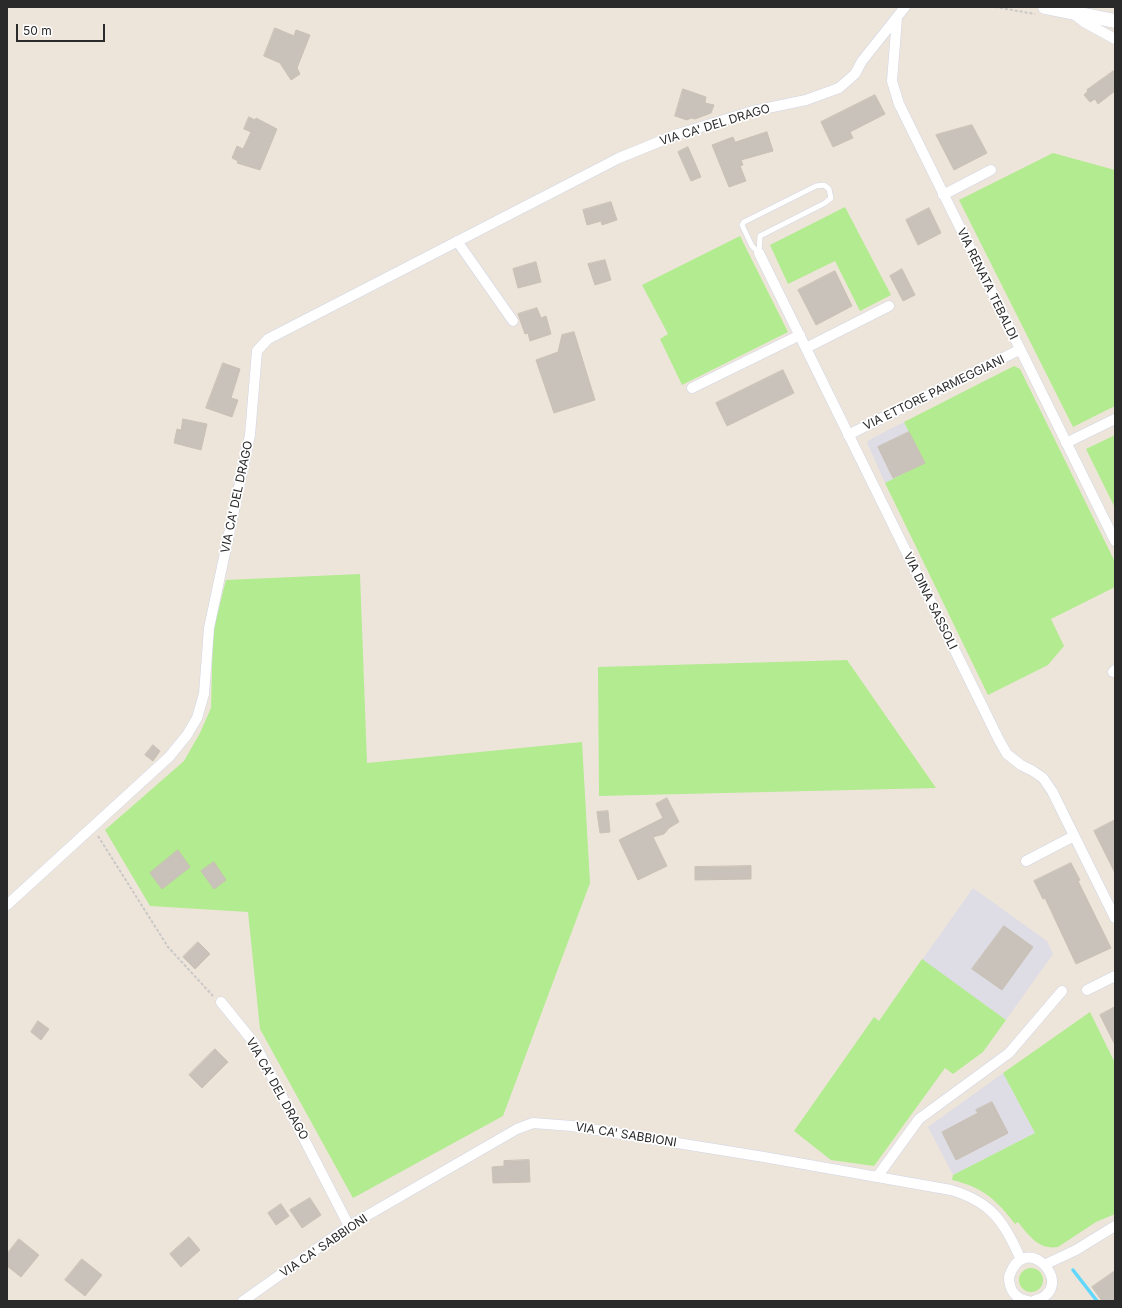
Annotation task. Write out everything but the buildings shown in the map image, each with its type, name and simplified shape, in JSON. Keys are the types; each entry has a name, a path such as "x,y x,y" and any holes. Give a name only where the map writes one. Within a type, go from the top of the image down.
{"street":[{"name":"VIA CA' DEL DRAGO","path":"7,905 169,757 187,735 197,718 204,694 209,628 250,435 257,351 268,339 619,158 678,134 753,111 806,100 839,88 855,74 862,61 905,7"},
{"path":"1044,11 1072,12 1115,21"},
{"path":"1072,12 1084,22 1115,39"},
{"name":"VIA RENATA TEBALDI","path":"897,18 892,81 912,132 1115,541"},
{"path":"943,195 991,170"},
{"path":"457,241 512,321"},
{"name":"VIA DINA SASSOLI","path":"759,253 999,740 1007,754 1021,766 1043,778 1052,791 1115,918"},
{"path":"806,348 889,306"},
{"path":"692,388 800,335"},
{"name":"VIA ETTORE PARMEGGIANI","path":"848,435 1019,350"},
{"path":"1066,443 1115,419"},
{"path":"1026,861 1074,836"},
{"path":"1087,990 1115,976"},
{"path":"876,1177 919,1119 1009,1053 1062,991"},
{"name":"VIA CA' DEL DRAGO","path":"221,1002 255,1044 349,1226"},
{"name":"VIA CA' SABBIONI","path":"243,1301 349,1226 517,1129 533,1123 572,1126 764,1157 951,1190 969,1195 990,1210 1008,1231 1021,1260"},
{"path":"1046,1264 1076,1250 1115,1226"},
{"path":"1028,1301 1017,1297 1009,1285 1008,1277 1011,1270 1021,1260 1034,1258 1046,1264 1052,1277 1048,1298 1033,1301"}],"lane":[{"name":"VIA DINA SASSOLI","path":"824,185 829,189 831,198 825,203 760,236 759,253 752,246 744,231 742,225 744,222 816,186 824,185"}],"path":[{"path":"995,7 1044,11"},
{"path":"92,827 168,947 207,992 221,1002"}],"shaded area":[{"path":"904,422 925,463 885,483 867,443 869,440"},
{"path":"973,888 1047,941 1053,954 1006,1020 922,960"},
{"path":"1003,1073 1035,1133 953,1175 928,1127"}],"green space":[{"path":"1053,153 1115,170 1115,406 1073,427 959,200"},
{"path":"845,207 891,295 860,311 835,261 788,284 770,245"},
{"path":"740,236 788,332 682,385 660,339 668,334 642,285"},
{"path":"1014,366 1020,369 1115,562 1115,587 1051,619 1064,646 1048,665 988,695 885,483 924,463 904,422"},
{"path":"1115,435 1115,508 1086,449"},
{"path":"360,574 367,763 582,742 590,883 503,1116 353,1198 260,1029 248,912 150,906 105,830 184,761 200,733 211,708 213,631 226,580"},
{"path":"847,660 936,788 599,796 598,667"},
{"path":"922,959 1006,1020 983,1052 953,1074 945,1068 874,1166 831,1160 794,1131 874,1017 879,1021"},
{"path":"1090,1012 1115,1063 1115,1214 1096,1222 1058,1247 1045,1246 1030,1237 1018,1222 1015,1224 988,1195 972,1186 952,1180 953,1175 1035,1133 1003,1073"},
{"path":"1031,1268 1036,1269 1042,1275 1042,1285 1036,1291 1031,1292 1026,1291 1020,1285 1019,1280 1020,1275 1026,1269"}],"waterway":[{"path":"1073,1270 1097,1301"}]}
